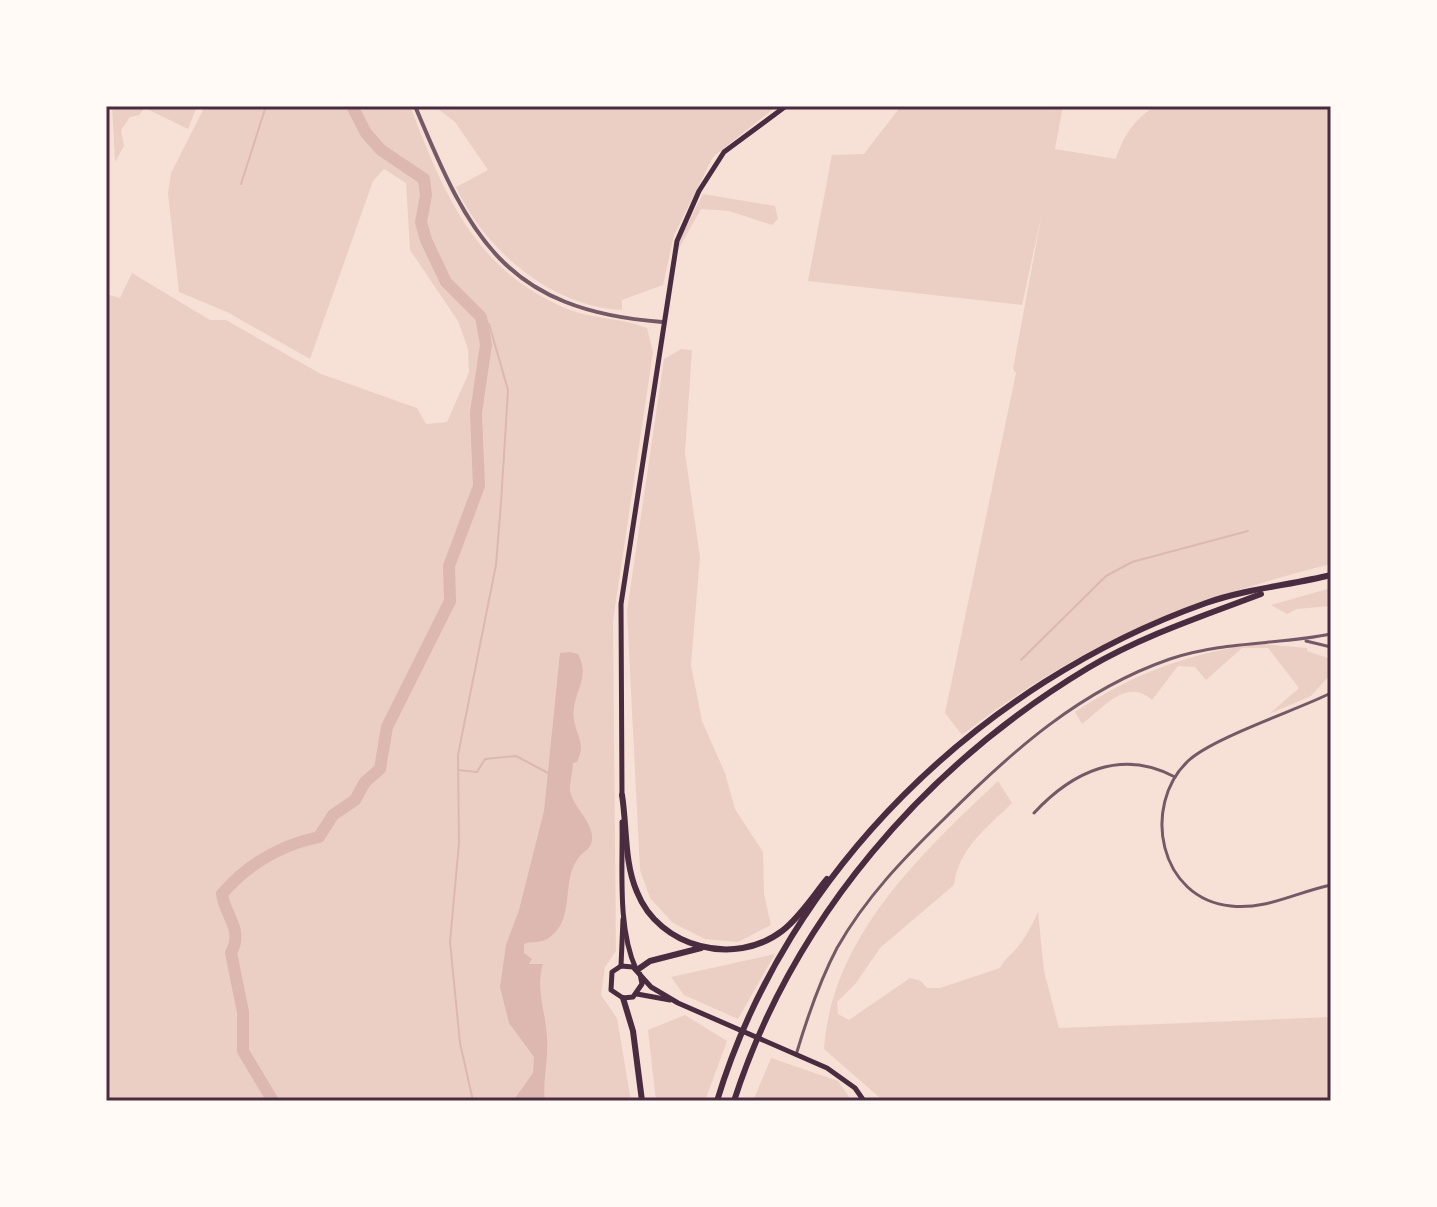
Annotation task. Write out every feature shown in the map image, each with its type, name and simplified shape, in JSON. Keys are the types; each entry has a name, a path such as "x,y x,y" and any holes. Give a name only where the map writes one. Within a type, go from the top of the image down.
{"highway":[{"path":"638,971 650,961 704,948 736,950 783,930 863,839 958,745 998,712 1044,683 1142,628 1210,602 1331,575"},
{"path":"734,1101 764,1024 797,960 851,878 883,839 965,756 1006,723 1099,663 1144,640 1277,588"},
{"path":"622,795 632,877 641,900 670,933 704,948"},
{"path":"717,1101 748,1020 802,922 863,839"},
{"path":"623,998 633,1031 642,1101"}],"main road":[{"path":"621,966 624,902 619,625 662,322 677,241 699,191 733,143 786,106"},
{"path":"624,902 628,944 642,984 637,994"},
{"path":"621,966 612,972 609,981 611,990 623,998 637,994 678,1003"},
{"path":"621,966 638,971 651,987 678,1003 843,1078 864,1101"}],"street":[{"path":"415,106 460,208 506,265 535,287 585,310 662,322"},
{"path":"796,1055 817,990 864,905 897,865 1012,752 1069,710 1145,668 1212,646 1302,640 1331,634"},
{"path":"1302,640 1331,647"},
{"path":"1330,693 1199,752 1175,777 1162,805 1163,847 1173,868 1198,892 1228,906 1258,907 1331,885"},
{"path":"1034,813 1057,787 1106,765 1144,765 1175,777"}],"shaded area":[{"path":"112,106 197,106 188,129 145,108 139,115 130,117 121,130 124,146 115,162"},
{"path":"205,106 410,106 436,170 467,227 510,274 537,294 570,310 647,328 653,352 613,621 616,951 605,967 601,995 617,1018 631,1101 106,1101 106,294 120,298 132,273 210,320 226,320 321,374 417,408 426,424 447,422 469,372 468,349 458,321 410,250 406,183 384,169 373,181 310,359 227,312 179,292 168,194 171,173"},
{"path":"434,106 777,106 713,157 674,235 663,285 622,300 622,310 570,298 523,271 502,252 468,210 456,187 488,170 455,122"},
{"path":"901,106 1063,106 1055,149 1116,159 1130,129 1155,106 1331,106 1331,564 1230,593 1137,628 1049,675 962,735 945,713 1016,373 1013,369 1042,213 1022,305 808,281 832,155 864,154"},
{"path":"703,194 775,206 778,219 772,225 729,211 701,209 678,250 681,236"},
{"path":"681,349 692,350 685,453 700,557 691,665 702,721 725,773 735,809 763,852 764,894 771,925 738,942 705,939 673,923 650,898 640,870 627,611 664,359"},
{"path":"1331,588 1331,606 1297,609 1287,614 1271,605"},
{"path":"1263,644 1307,648 1307,651 1331,659 1331,674 1311,696 1269,714 1299,688 1268,648 1242,648 1206,680 1195,667 1178,666 1152,700 1143,694 1124,693 1082,724 1075,712 1119,686 1165,666 1213,652"},
{"path":"560,653 578,654 583,671 574,711 581,750 577,762 573,763 570,788 573,800 591,830 592,841 572,869 562,923 545,940 524,944 524,953 532,959 529,964 543,964 540,992 547,1046 545,1101 513,1101 533,1073 534,1057 509,1023 500,987 506,945 519,910 544,811"},
{"path":"998,781 1012,803 968,849 954,885 880,948 856,983 837,1002 838,1014 849,1020 910,978 921,981 927,988 940,988 1000,968 1023,940 1038,912 1044,971 1059,1028 1331,1017 1331,1101 880,1101 824,1049 831,1008 844,970 862,934 911,868"},
{"path":"775,954 738,1019 684,995 671,977"},
{"path":"685,1015 727,1041 705,1101 656,1101 648,1030"},
{"path":"771,1058 838,1081 852,1101 753,1101"}],"waterway":[{"path":"241,184 266,106"},
{"path":"273,1101 243,1051 243,1012 231,953 236,937 222,894 266,857 291,845 319,837 333,815 355,800 365,782 380,769 387,727 450,601 449,566 479,486 476,413 486,344 481,317 446,282 426,240 421,222 426,195 424,179 381,150 366,133 352,106"},
{"path":"473,1101 460,1043 450,942 459,843 458,755 496,565 508,390 489,324 481,317"},
{"path":"1021,660 1106,576 1132,562 1248,531"},
{"path":"458,770 477,772 485,759 516,756 548,773"}]}
